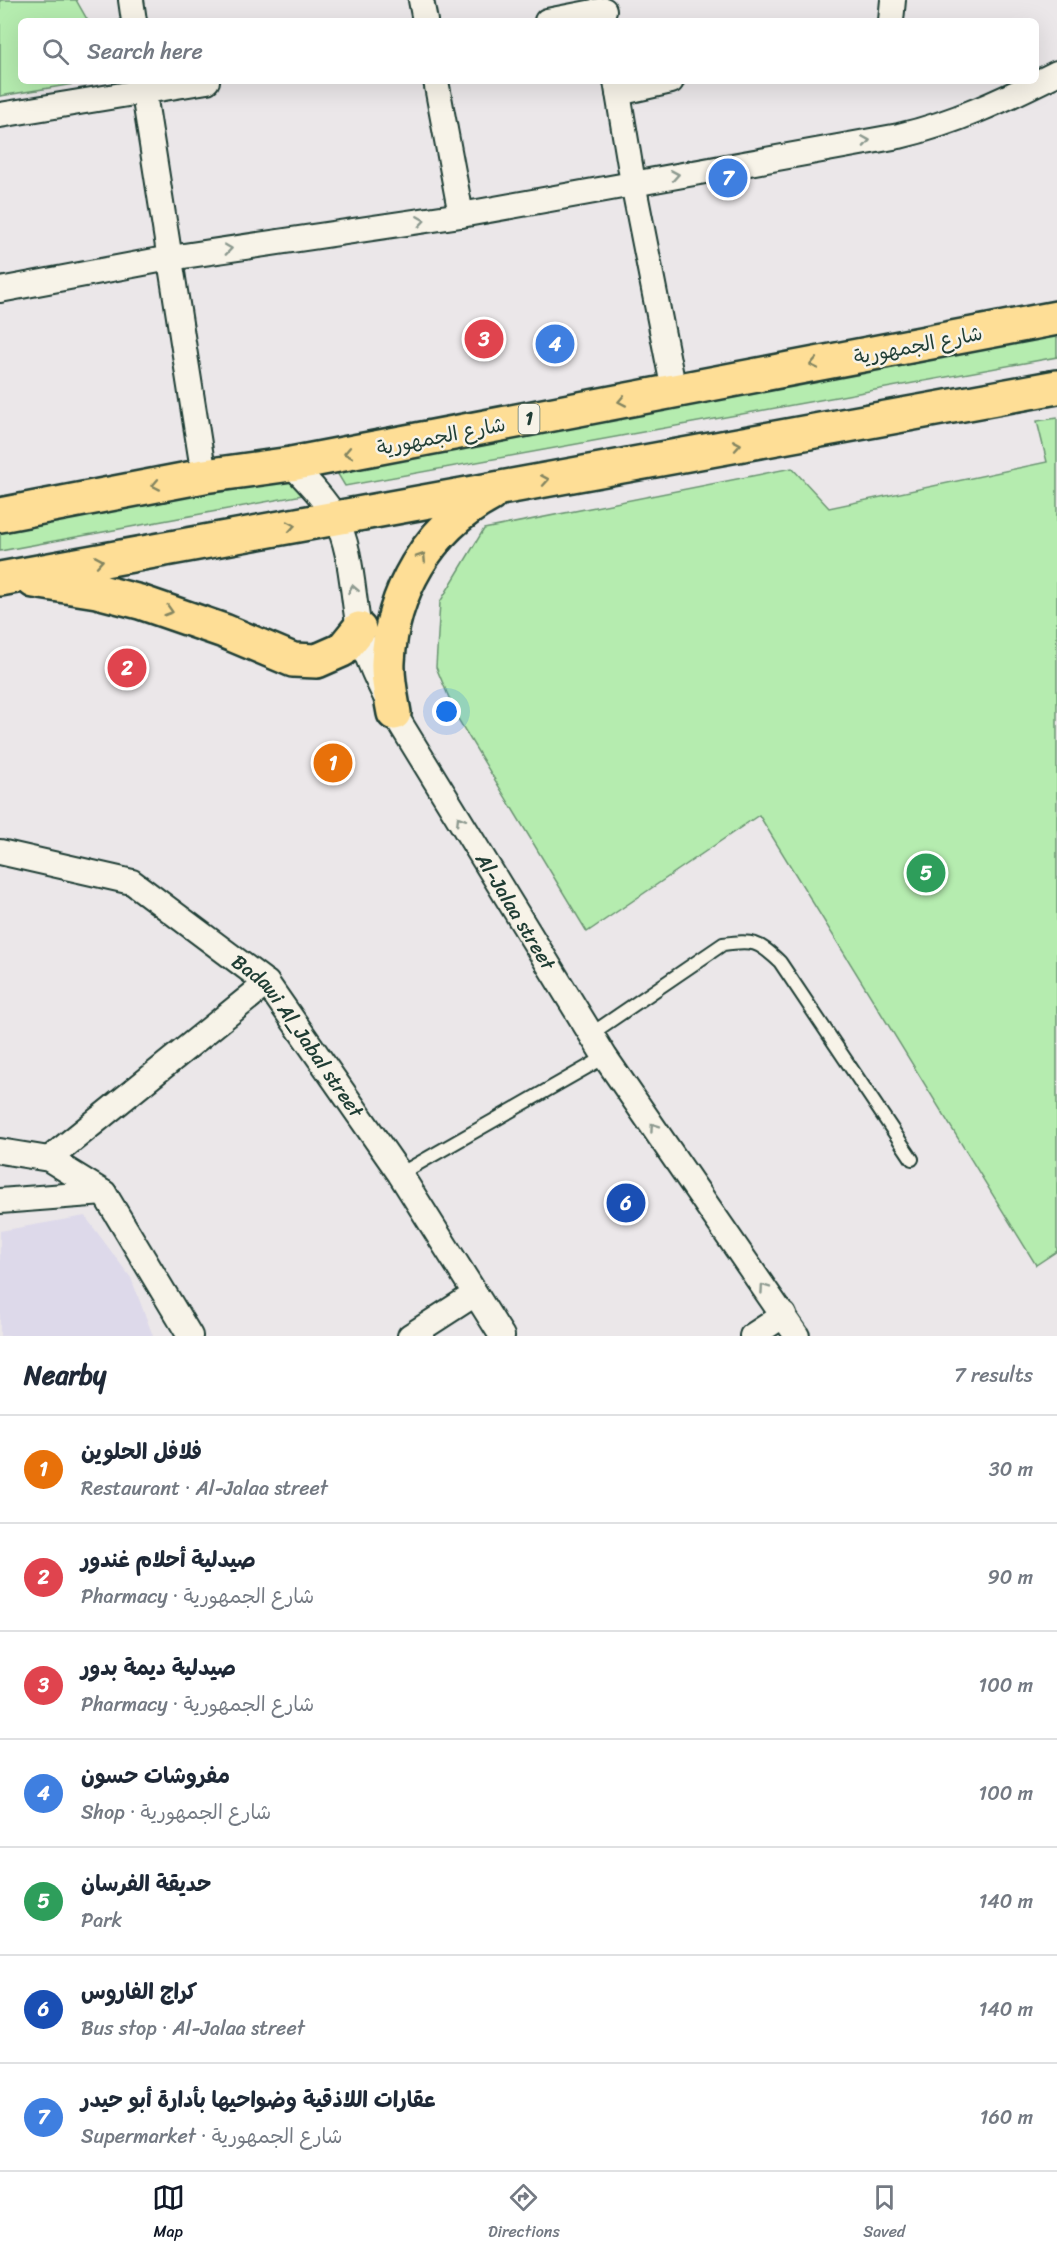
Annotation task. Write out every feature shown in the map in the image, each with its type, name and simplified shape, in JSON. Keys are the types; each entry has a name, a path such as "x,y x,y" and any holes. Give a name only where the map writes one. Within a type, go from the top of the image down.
{"main road":[{"name":"شارع الجمهورية","path":"0,515 204,476 291,464 1057,318"},
{"path":"4,578 1057,387"},
{"path":"394,713 388,664 395,615 403,591 428,548 444,529 463,513 505,487"},
{"path":"4,578 97,591 140,602 214,627 293,660 317,662 342,650 359,629"}],"street":[{"path":"131,0 134,18"},
{"path":"421,0 424,18"},
{"path":"891,18 893,0"},
{"path":"563,18 604,10"},
{"path":"1039,82 1057,73"},
{"path":"0,115 143,86 169,84"},
{"path":"437,84 461,215"},
{"path":"644,84 617,87 633,183 674,391"},
{"path":"0,290 170,258 461,215 898,136 929,129 988,107 1035,84"},
{"path":"143,86 204,476"},
{"name":"Al-Jalaa street","path":"291,464 316,489 335,518 346,552 359,629 372,670 394,713 605,1057 797,1336"},
{"name":"Badawi Al_Jabal street","path":"0,852 132,882 267,983 400,1174 502,1336"},
{"path":"49,1159 267,983"},
{"path":"0,1151 49,1159 104,1193 190,1336"},
{"path":"0,1201 104,1193"},
{"path":"410,1336 475,1294"},
{"path":"752,1336 784,1315"}],"lane":[{"path":"591,1034 723,944 747,941 765,948 780,962 912,1159"},
{"path":"400,1174 605,1057"}],"shaded area":[{"path":"85,1216 131,1278 153,1336 0,1336 0,1231"}],"green space":[{"path":"0,0 76,0 86,18 18,18 18,84 74,84 0,96"},
{"path":"1057,333 1057,357 345,486 333,466"},
{"path":"1057,418 1057,1251 1036,1265 759,815 587,932 458,719 436,667 440,602 484,529 792,468 829,508 1047,462 1037,421"},
{"path":"282,472 296,479 303,495 0,551 0,524"}],"place":[{"name":"عقارات اللاذقية وضواحيها بأدارة أبو حيدر","path":"728,178"},
{"name":"صيدلية ديمة بدور","path":"484,339"},
{"name":"مفروشات حسون","path":"555,344"},
{"name":"صيدلية أحلام غندور","path":"127,668"},
{"name":"فلافل الحلوين","path":"333,763"},
{"name":"حديقة الفرسان","path":"926,873"},
{"name":"كراج الفاروس","path":"626,1203"}]}
